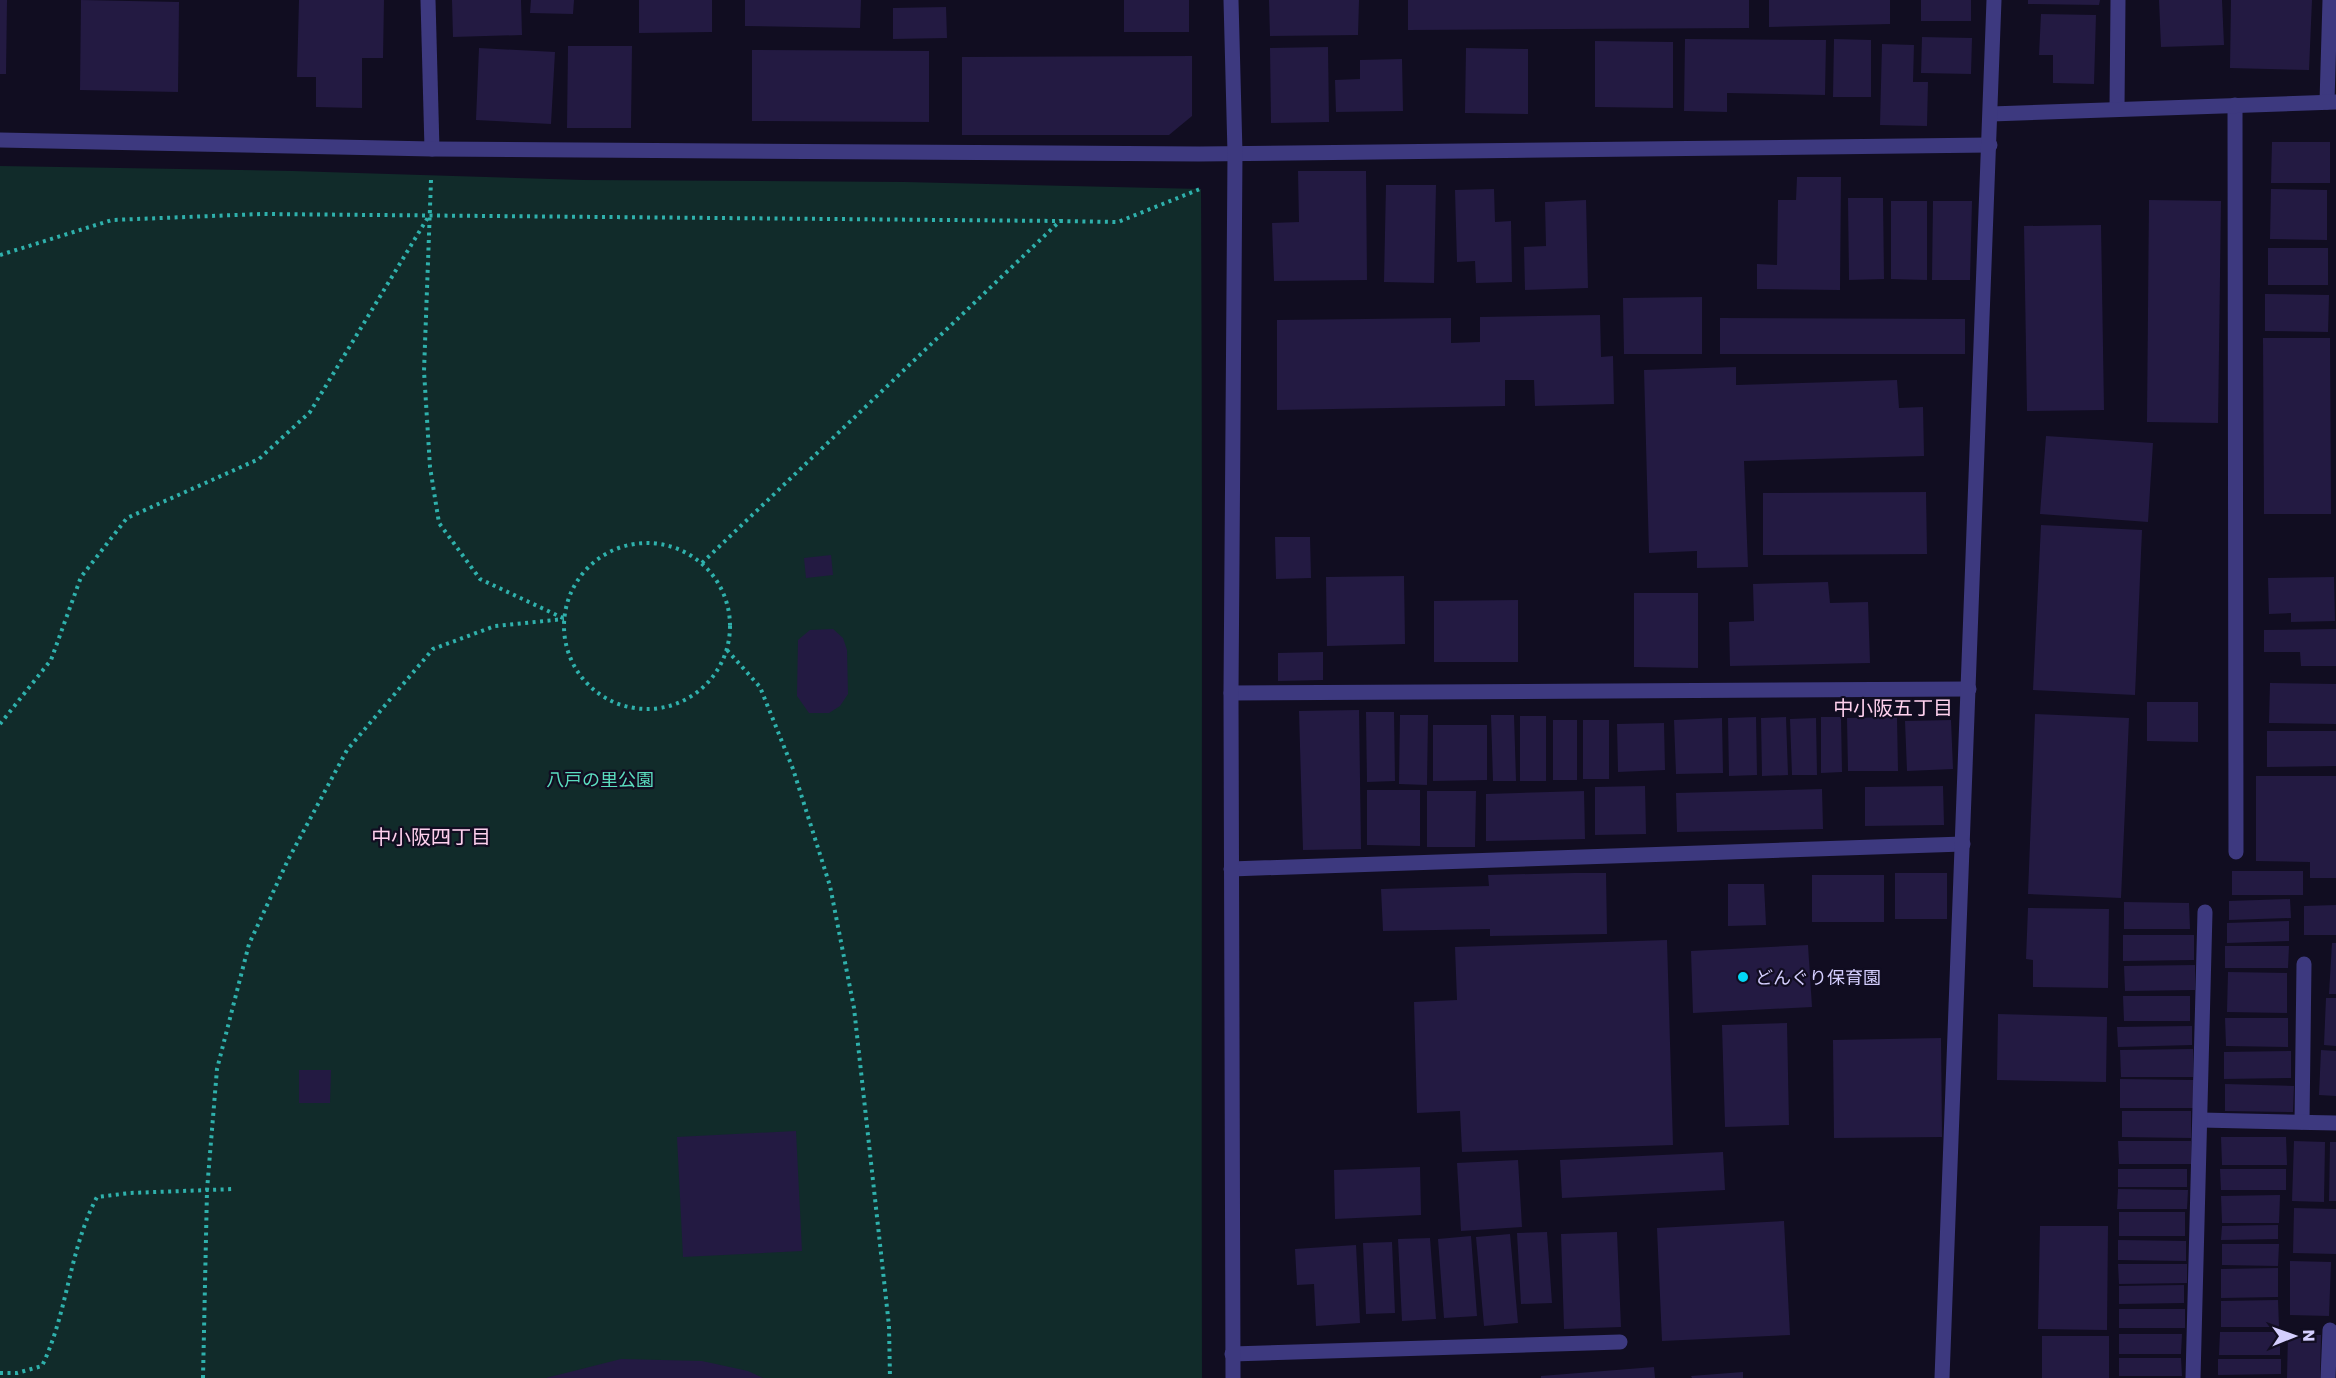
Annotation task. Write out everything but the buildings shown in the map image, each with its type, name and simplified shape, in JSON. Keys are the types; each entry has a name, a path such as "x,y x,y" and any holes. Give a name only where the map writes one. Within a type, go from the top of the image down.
{"street":[{"path":"428,0 432,149"},
{"path":"1231,0 1235,153 1230,693 1233,1378"},
{"path":"1942,1378 1994,0"},
{"path":"2117,109 2118,0"},
{"path":"1991,114 2332,102 2330,0"},
{"path":"2235,105 2236,852"},
{"path":"0,140 432,149 1235,153 1990,145"},
{"path":"1230,693 1969,689"},
{"path":"1231,868 1963,844"},
{"path":"2193,1378 2205,912"},
{"path":"2302,1122 2304,964"},
{"path":"2201,1120 2336,1123"},
{"path":"2328,1378 2330,1330"},
{"path":"1233,1354 1620,1342"}],"path":[{"path":"432,149 424,371 430,467 439,523 480,579 564,619"},
{"path":"0,255 112,220 261,214 430,214 1118,222 1201,189"},
{"path":"0,724 51,660 81,577 127,518 259,459 310,412 430,214"},
{"path":"702,562 1060,221"},
{"path":"649,542 677,548 702,562 720,585 731,621 727,650 715,676 694,696 653,710 625,707 598,695 578,673 566,646 564,619 572,590 588,567 612,550 649,542"},
{"path":"203,1378 207,1190 217,1069 249,944 288,860 347,750 433,650 495,626 564,619"},
{"path":"727,650 760,687 793,769 830,886 855,1020 890,1326 890,1378"},
{"path":"0,1373 42,1366 54,1341 83,1223 97,1197 130,1192 234,1189"}],"green space":[{"name":"八戸の里公園","path":"0,166 293,171 584,180 905,182 1201,189 1202,1378 0,1378"}],"place":[{"name":"どんぐり保育園","path":"1743,977"}],"district":[{"name":"中小阪五丁目","path":"1893,708"},
{"name":"中小阪四丁目","path":"431,837"}]}
